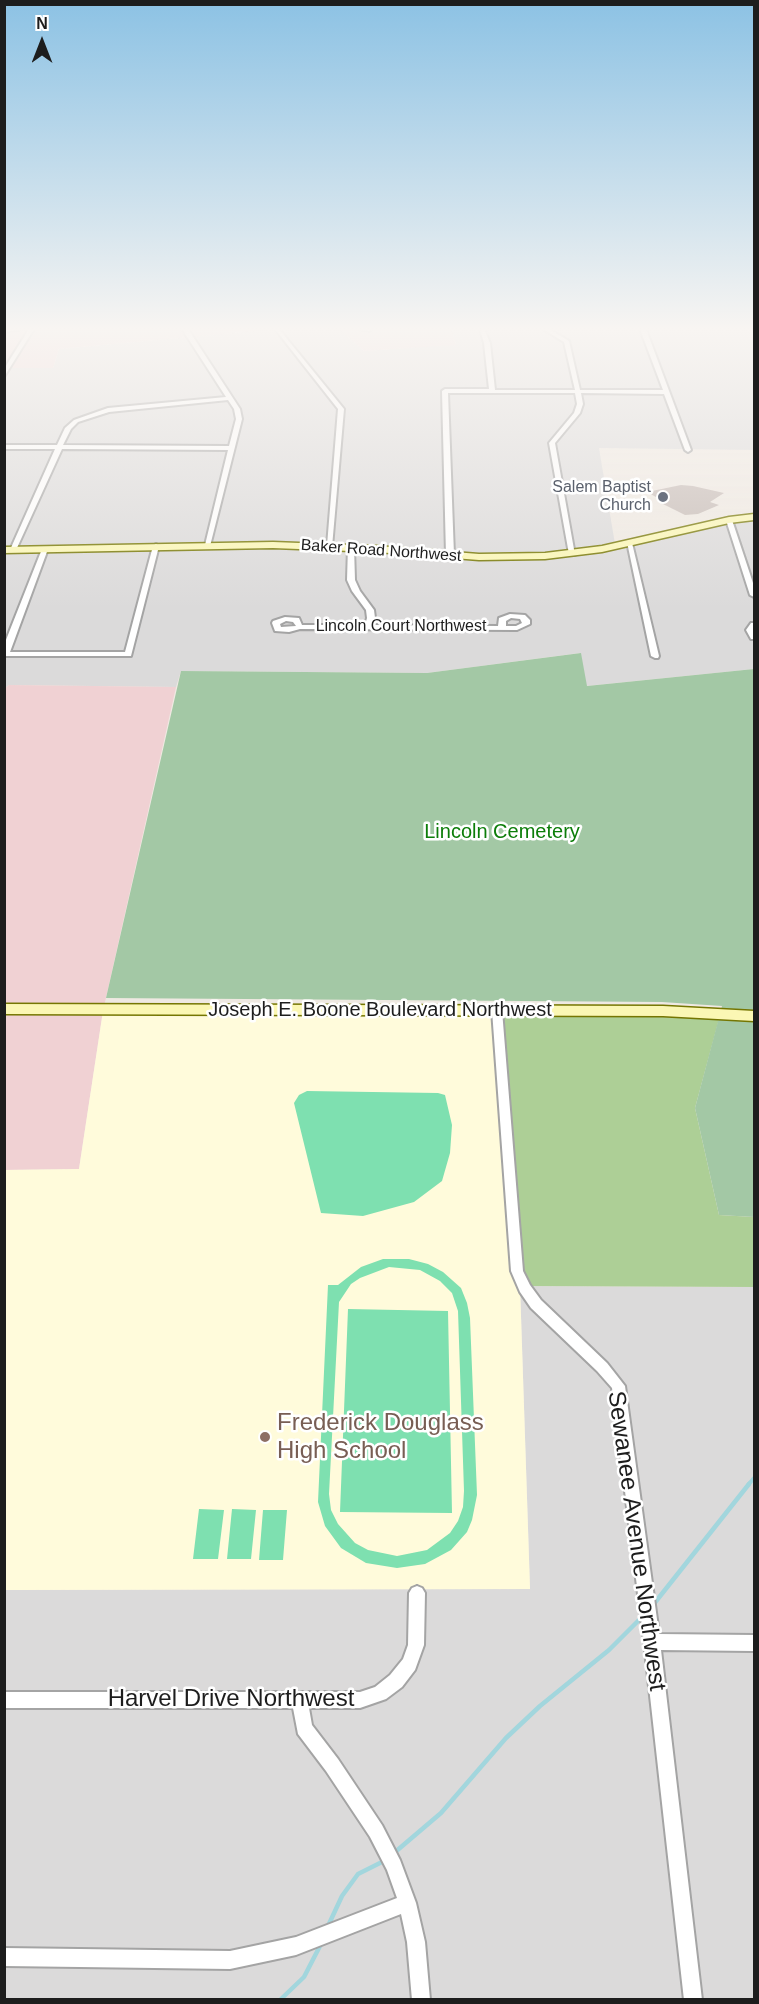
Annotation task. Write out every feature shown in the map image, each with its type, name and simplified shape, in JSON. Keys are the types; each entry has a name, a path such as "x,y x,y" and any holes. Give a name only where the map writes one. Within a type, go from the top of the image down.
{"street":[{"path":"9,550 59,447 71,425 76,423"},
{"path":"207,544 238,423"},
{"path":"330,546 340,423"},
{"path":"445,423 450,555"},
{"path":"570,423 552,443 573,554"},
{"path":"677,423 688,450"},
{"path":"4,447 232,448"},
{"name":"Baker Road Northwest","path":"9,550 207,544 330,546 512,558 573,554 729,520 754,517"},
{"path":"729,520 754,595"},
{"path":"629,543 656,656"},
{"path":"45,549 5,654 128,654 156,546"},
{"path":"351,547 351,580 370,610 371,618 368,628"},
{"path":"754,625 750,630 754,637"},
{"name":"Lincoln Court Northwest","path":"300,627 502,628"},
{"name":"Joseph E. Boone Boulevard Northwest","path":"4,1009 663,1011 754,1016"},
{"name":"Sewanee Avenue Northwest","path":"497,1010 517,1271 536,1305 602,1367 618,1386 652,1642 693,2000"},
{"name":"Harvel Drive Northwest","path":"4,1700 300,1702 360,1700 380,1693 396,1681 409,1664 416,1645 417,1593"},
{"path":"652,1642 754,1643"},
{"path":"300,1702 304,1728 376,1831 394,1866 417,1942 422,2000"},
{"path":"4,1957 230,1960 296,1946 407,1903"}],"shaded area":[{"path":"5,423 754,423 754,450 599,448 615,544 754,518 754,669 586,686 580,653 427,673 181,671 176,687 9,685 5,688"},
{"path":"9,685 176,687 103,1011 79,1169 5,1170 5,688"},
{"name":"Frederick Douglass High School","path":"103,1011 501,1015 520,1286 530,1589 5,1590 4,1170 79,1169"},
{"path":"520,1286 754,1287 754,1999 5,1999 4,1590 530,1589"}],"green space":[{"name":"Lincoln Cemetery","path":"581,653 587,686 754,669 754,1217 719,1215 695,1108 722,1006 662,1002 106,998 181,671 427,673"},
{"path":"501,1015 664,1015 719,1019 695,1108 719,1215 754,1217 754,1287 520,1286"},
{"path":"307,1091 445,1095 452,1125 450,1153 442,1181 414,1202 363,1216 321,1213 294,1103 299,1095"},
{"path":"383,1259 409,1259 428,1264 443,1272 461,1288 467,1303 470,1318 477,1495 467,1532 451,1550 425,1564 397,1568 366,1563 341,1548 325,1526 318,1502 328,1285 338,1285 361,1267","holes":["389,1267 420,1270 440,1281 452,1293 458,1311 463,1507 450,1533 427,1550 397,1556 368,1550 355,1543 338,1524 331,1510 329,1494 339,1302 351,1284 360,1278"]},
{"path":"348,1309 448,1311 452,1513 340,1512"},
{"path":"199,1509 224,1510 218,1559 193,1559"},
{"path":"232,1509 256,1510 251,1559 227,1559"},
{"path":"263,1510 287,1510 283,1560 259,1560"}],"building":[{"name":"Salem Baptist Church","path":"681,485 724,493 710,502 719,505 698,514 685,515 659,502 663,501 647,492"}],"waterway":[{"path":"748,1485 754,1478"},
{"path":"653,1605 749,1484"},
{"path":"394,1853 441,1813 506,1738 540,1706 609,1650 643,1616"},
{"path":"328,1926 342,1896 358,1874 384,1861"},
{"path":"280,2000 304,1977 321,1944"}],"place":[{"name":"Salem Baptist Church","path":"663,497"},
{"name":"Frederick Douglass High School","path":"265,1437"}]}
